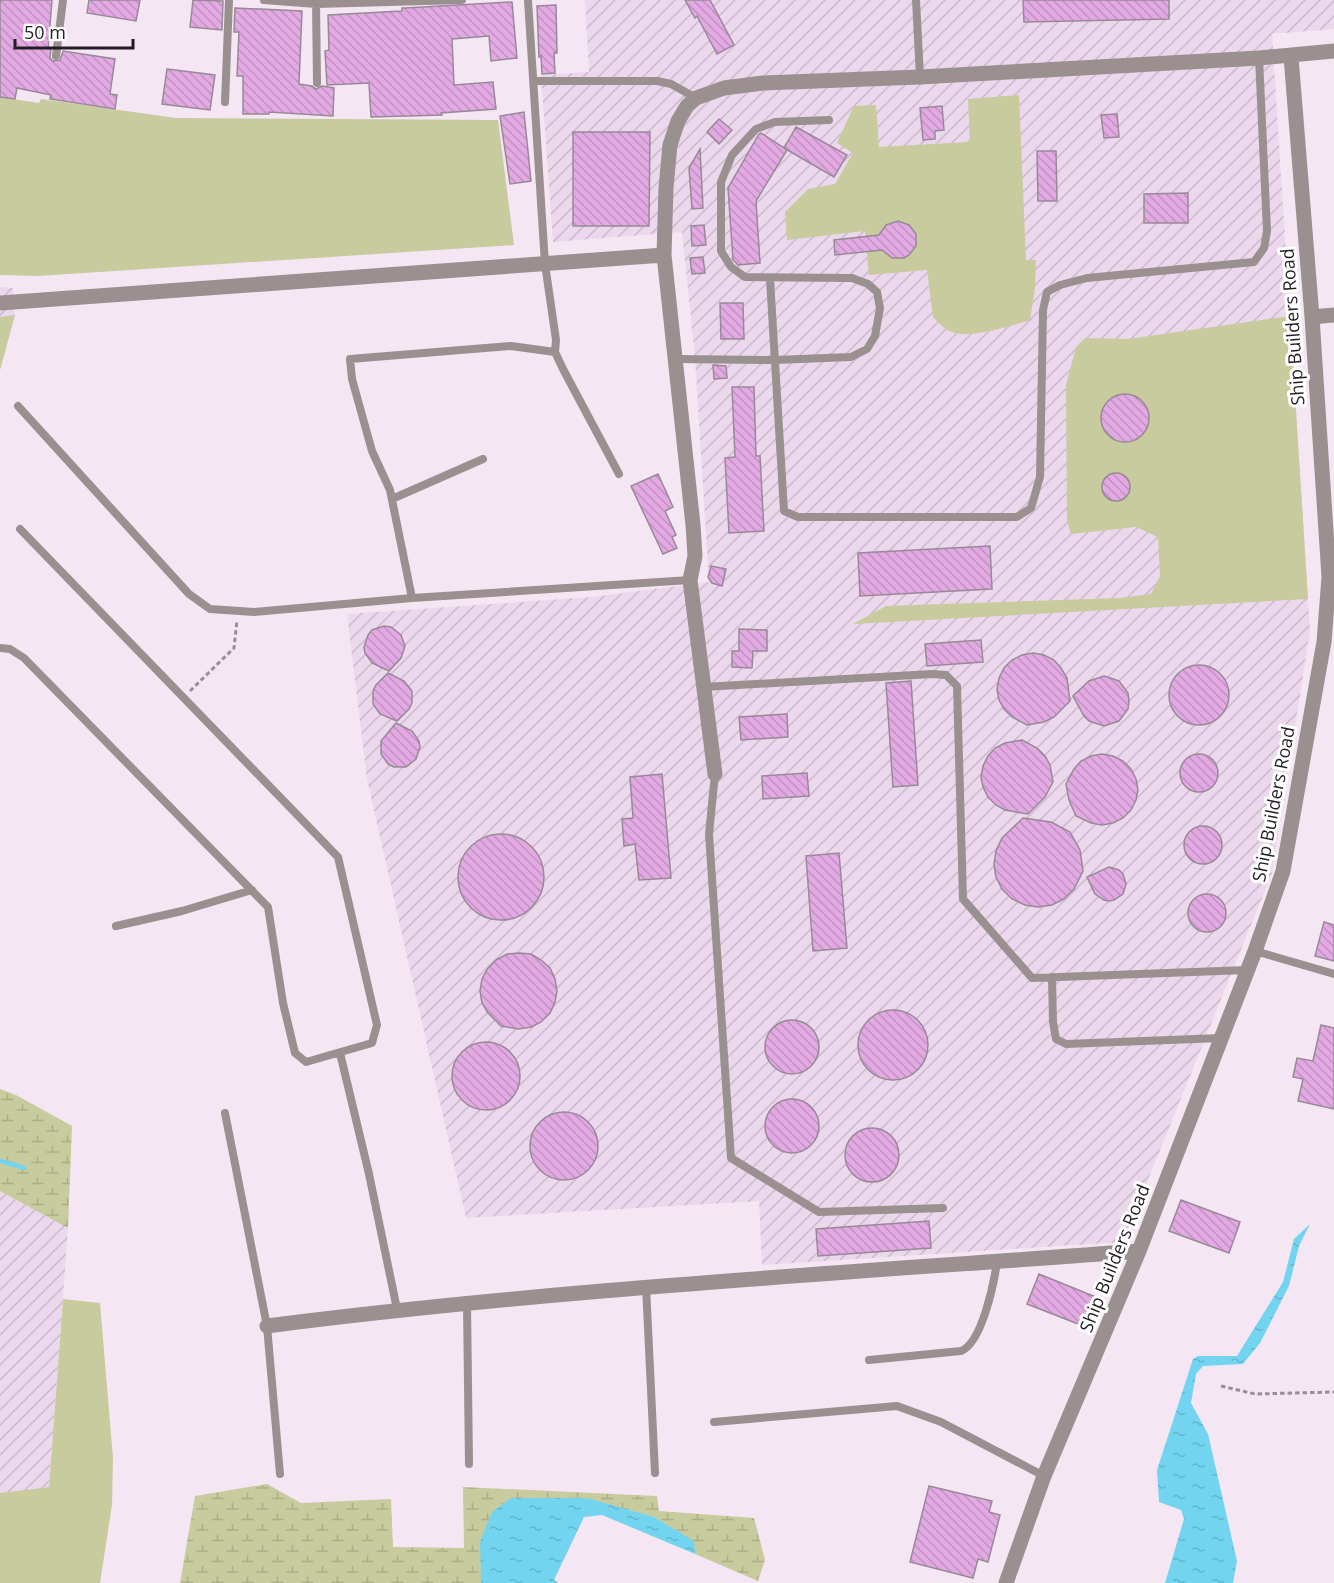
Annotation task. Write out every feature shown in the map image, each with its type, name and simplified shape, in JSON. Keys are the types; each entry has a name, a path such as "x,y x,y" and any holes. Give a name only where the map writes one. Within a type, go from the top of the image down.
{"street":[{"path":"716,774 690,580 695,556 693,525 664,255 670,145 678,121 687,106 696,98 724,88 763,83 1291,57 1334,51"},
{"name":"Ship Builders Road","path":"1006,1583 1044,1476 1139,1251 1255,951 1283,871 1324,642 1329,577 1328,479 1312,318 1291,57"},
{"path":"0,303 664,255"},
{"path":"1312,318 1334,315"},
{"path":"267,1326 397,1309 646,1286 1139,1251"}],"lane":[{"path":"56,56 63,0"},
{"path":"225,102 229,0"},
{"path":"264,0 316,2 462,0"},
{"path":"528,0 545,264 556,340 555,352 619,474"},
{"path":"916,0 920,77"},
{"path":"316,2 317,83"},
{"path":"770,279 784,511 798,517 1017,517 1031,508 1040,477 1043,310 1047,292 1060,285 1087,278 1254,262 1264,248 1267,231 1259,58"},
{"path":"534,81 657,81 671,84 696,98"},
{"path":"675,359 774,360 850,357 867,349 875,336 880,308 877,292 868,284 852,278 745,277 731,267 721,251 721,182 732,155 756,129 775,122 829,120"},
{"path":"412,598 392,499 372,451 352,379 350,359 511,346 555,352"},
{"path":"18,406 189,594 210,609 254,612 412,598 690,580"},
{"path":"392,499 483,459"},
{"path":"0,648 10,649 24,658 268,908 283,1003 295,1053 306,1062 372,1043 377,1025 338,856 20,529"},
{"path":"704,687 946,675 957,686 963,899 1032,978 1247,970"},
{"path":"716,774 709,834 731,1158 819,1212 943,1208"},
{"path":"116,926 182,911 252,890"},
{"path":"1255,951 1334,974"},
{"path":"1052,977 1053,1022 1056,1039 1066,1044 1221,1038"},
{"path":"340,1053 369,1174 397,1309"},
{"path":"225,1113 267,1326 280,1474"},
{"path":"869,1360 961,1351 969,1348 974,1341 990,1296 997,1262"},
{"path":"646,1286 655,1473"},
{"path":"467,1304 469,1464"},
{"path":"714,1422 897,1406 941,1422 1044,1476"}],"path":[{"path":"184,696 234,648 238,612"},
{"path":"1221,1386 1255,1394 1334,1392"}],"shaded area":[{"path":"585,0 1334,0 1334,29 1272,34 1310,631 1272,873 1123,1242 762,1265 759,1201 466,1218 367,779 347,614 592,597 709,582 695,358 682,232 553,242 541,75 589,72"},
{"path":"0,287 13,288 15,315 0,370"},
{"path":"0,1191 68,1228 49,1487 0,1493"}],"green space":[{"path":"1019,95 1026,260 1036,260 1030,320 980,333 952,332 944,328 933,317 927,270 869,275 865,231 787,240 785,212 808,189 835,184 853,153 837,143 854,106 876,105 879,147 970,142 968,99"},
{"path":"0,97 39,103 41,99 176,118 498,120 514,245 38,276 0,275"},
{"path":"15,315 0,370 0,317"},
{"path":"1290,316 1308,599 853,624 886,606 1120,598 1151,594 1160,576 1158,537 1136,527 1071,534 1067,520 1066,385 1076,347 1085,338 1128,339"},
{"path":"0,1089 16,1095 72,1126 68,1228 0,1191"},
{"path":"63,1299 100,1303 113,1458 112,1505 100,1583 0,1583 0,1493 49,1487"},
{"path":"267,1484 301,1503 391,1499 393,1547 464,1548 463,1487 657,1496 659,1511 754,1518 765,1560 758,1581 695,1554 693,1541 654,1517 511,1498 482,1568 481,1583 180,1583 195,1496"}],"water":[{"path":"1310,1224 1299,1246 1289,1286 1260,1343 1243,1364 1203,1366 1196,1374 1191,1403 1208,1434 1237,1561 1233,1583 1165,1583 1184,1519 1181,1510 1159,1502 1157,1470 1193,1359 1198,1356 1237,1356 1283,1282 1294,1239"},
{"path":"511,1498 587,1498 654,1517 694,1541 695,1554 602,1515 584,1517 554,1580 558,1583 481,1583 480,1542 492,1512"}],"building":[{"path":"0,0 52,0 48,49 51,49 50,58 53,61 60,60 63,51 115,59 110,94 117,95 115,109 50,99 51,95 17,88 15,99 0,97"},
{"path":"89,0 140,0 136,21 87,13"},
{"path":"193,0 223,1 222,30 190,27"},
{"path":"685,0 710,0 734,45 717,54 697,16 695,18"},
{"path":"1023,0 1169,0 1169,19 1024,22"},
{"path":"512,2 517,58 491,61 489,36 452,39 454,85 493,82 496,109 441,113 442,115 371,117 369,83 327,85 325,51 329,50 328,15"},
{"path":"556,5 555,73 542,74 537,6"},
{"path":"235,8 302,11 299,84 316,89 322,86 334,88 333,116 269,112 269,114 243,114 243,76 237,76 239,32 234,32"},
{"path":"167,69 215,75 210,110 162,104"},
{"path":"942,106 944,130 935,131 935,139 923,140 920,108"},
{"path":"524,112 531,181 510,184 500,116"},
{"path":"1117,114 1119,137 1104,138 1101,115"},
{"path":"719,119 732,130 719,144 707,132"},
{"path":"796,127 847,155 834,177 784,148"},
{"path":"573,132 650,132 649,226 573,226"},
{"path":"761,133 787,150 756,201 760,263 738,265 733,260 728,188 759,134"},
{"path":"700,149 703,208 692,209 689,168"},
{"path":"1037,151 1056,151 1057,201 1038,201"},
{"path":"1188,193 1188,223 1144,223 1144,194"},
{"path":"898,221 909,225 916,234 916,246 904,258 892,258 882,250 835,255 834,240 879,235 886,225"},
{"path":"704,225 706,245 692,246 691,226"},
{"path":"703,257 705,273 692,274 690,258"},
{"path":"720,303 743,303 744,339 721,339"},
{"path":"713,365 726,366 727,378 714,379"},
{"path":"732,387 754,387 756,456 760,456 764,531 729,533 725,458 735,457"},
{"path":"1120,394 1130,394 1145,404 1149,418 1145,432 1139,438 1130,442 1120,442 1105,432 1101,423 1101,413 1111,398"},
{"path":"1116,473 1126,477 1130,487 1126,497 1116,501 1106,497 1102,487 1106,477"},
{"path":"658,474 673,507 665,511 676,535 672,537 677,548 663,554 631,486"},
{"path":"990,546 992,589 860,596 858,553"},
{"path":"711,566 726,569 722,586 712,583 708,577"},
{"path":"384,626 391,627 401,635 405,646 401,658 389,671 372,663 364,647 372,630"},
{"path":"739,629 767,630 767,651 753,651 752,668 732,667 732,651 739,651"},
{"path":"981,640 983,662 927,666 925,644"},
{"path":"1033,653 1054,660 1061,668 1067,678 1070,701 1054,717 1044,722 1027,725 1012,717 1004,709 997,689 1004,668 1012,660"},
{"path":"1199,665 1216,670 1224,678 1229,695 1224,712 1216,720 1199,725 1182,720 1174,712 1169,695 1174,678 1182,670"},
{"path":"388,673 404,681 412,691 412,703 409,709 397,721 380,714 373,704 373,691"},
{"path":"1104,676 1119,681 1128,693 1129,701 1128,709 1119,721 1104,726 1089,721 1073,696 1089,681"},
{"path":"911,681 918,785 893,787 886,683"},
{"path":"787,714 788,737 741,740 739,717"},
{"path":"396,723 412,731 419,741 420,747 416,759 406,767 394,767 388,764 381,754 381,741"},
{"path":"1022,740 1037,748 1045,756 1050,765 1053,782 1045,797 1028,814 1005,810 996,805 988,797 981,777 983,766 995,748 1005,743"},
{"path":"1102,754 1123,761 1131,769 1138,790 1131,810 1123,818 1102,825 1076,816 1069,800 1066,784 1081,761"},
{"path":"1199,754 1212,760 1218,773 1212,786 1199,792 1186,786 1180,773 1186,760"},
{"path":"807,773 809,796 763,799 762,776"},
{"path":"662,774 671,878 639,880 635,844 624,846 622,819 633,818 630,777"},
{"path":"1023,818 1051,822 1070,832 1080,850 1083,871 1074,889 1064,899 1052,905 1038,907 1025,905 1012,899 1002,889 996,877 994,864 996,851 1002,838"},
{"path":"1203,826 1216,832 1222,845 1216,858 1203,864 1190,858 1184,845 1190,832"},
{"path":"501,834 525,841 537,853 544,877 537,901 525,913 501,920 477,913 465,901 458,877 465,853 477,841"},
{"path":"839,853 847,948 813,951 806,856"},
{"path":"1109,867 1123,874 1126,884 1123,894 1109,901 1095,894 1087,877"},
{"path":"1207,894 1220,900 1226,913 1220,926 1207,932 1194,926 1188,913 1194,900"},
{"path":"1324,922 1334,925 1334,961 1315,956"},
{"path":"507,954 531,954 550,968 557,991 550,1013 541,1022 519,1029 501,1026 482,1003 480,991 482,979 496,960"},
{"path":"893,1010 906,1013 918,1020 925,1032 928,1045 925,1058 918,1070 906,1077 893,1080 880,1077 868,1070 861,1058 858,1045 861,1032 868,1020 880,1013"},
{"path":"787,1020 797,1020 807,1024 815,1032 819,1047 815,1062 807,1070 797,1074 787,1074 777,1070 769,1062 765,1052 765,1042 769,1032 777,1024"},
{"path":"1321,1025 1334,1028 1334,1109 1298,1101 1303,1079 1293,1077 1297,1058 1313,1061"},
{"path":"486,1042 499,1045 510,1052 517,1063 520,1076 517,1089 510,1100 499,1107 486,1110 473,1107 462,1100 455,1089 452,1076 455,1063 462,1052 473,1045"},
{"path":"787,1099 797,1099 807,1103 815,1111 819,1126 815,1141 807,1149 797,1153 787,1153 777,1149 769,1141 765,1131 765,1121 769,1111 777,1103"},
{"path":"564,1112 577,1115 588,1122 595,1133 598,1146 595,1159 588,1170 577,1177 564,1180 551,1177 540,1170 533,1159 530,1146 533,1133 540,1122 551,1115"},
{"path":"867,1128 877,1128 887,1132 895,1140 899,1155 895,1170 887,1178 877,1182 867,1182 857,1178 849,1170 845,1160 845,1150 849,1140 857,1132"},
{"path":"1181,1200 1240,1222 1229,1253 1169,1231"},
{"path":"929,1221 931,1248 818,1256 816,1229"},
{"path":"1039,1274 1103,1300 1091,1329 1027,1304"},
{"path":"929,1486 992,1501 989,1512 1000,1515 988,1562 978,1559 973,1578 910,1562"}],"waterway":[{"path":"0,1161 24,1168"}]}
